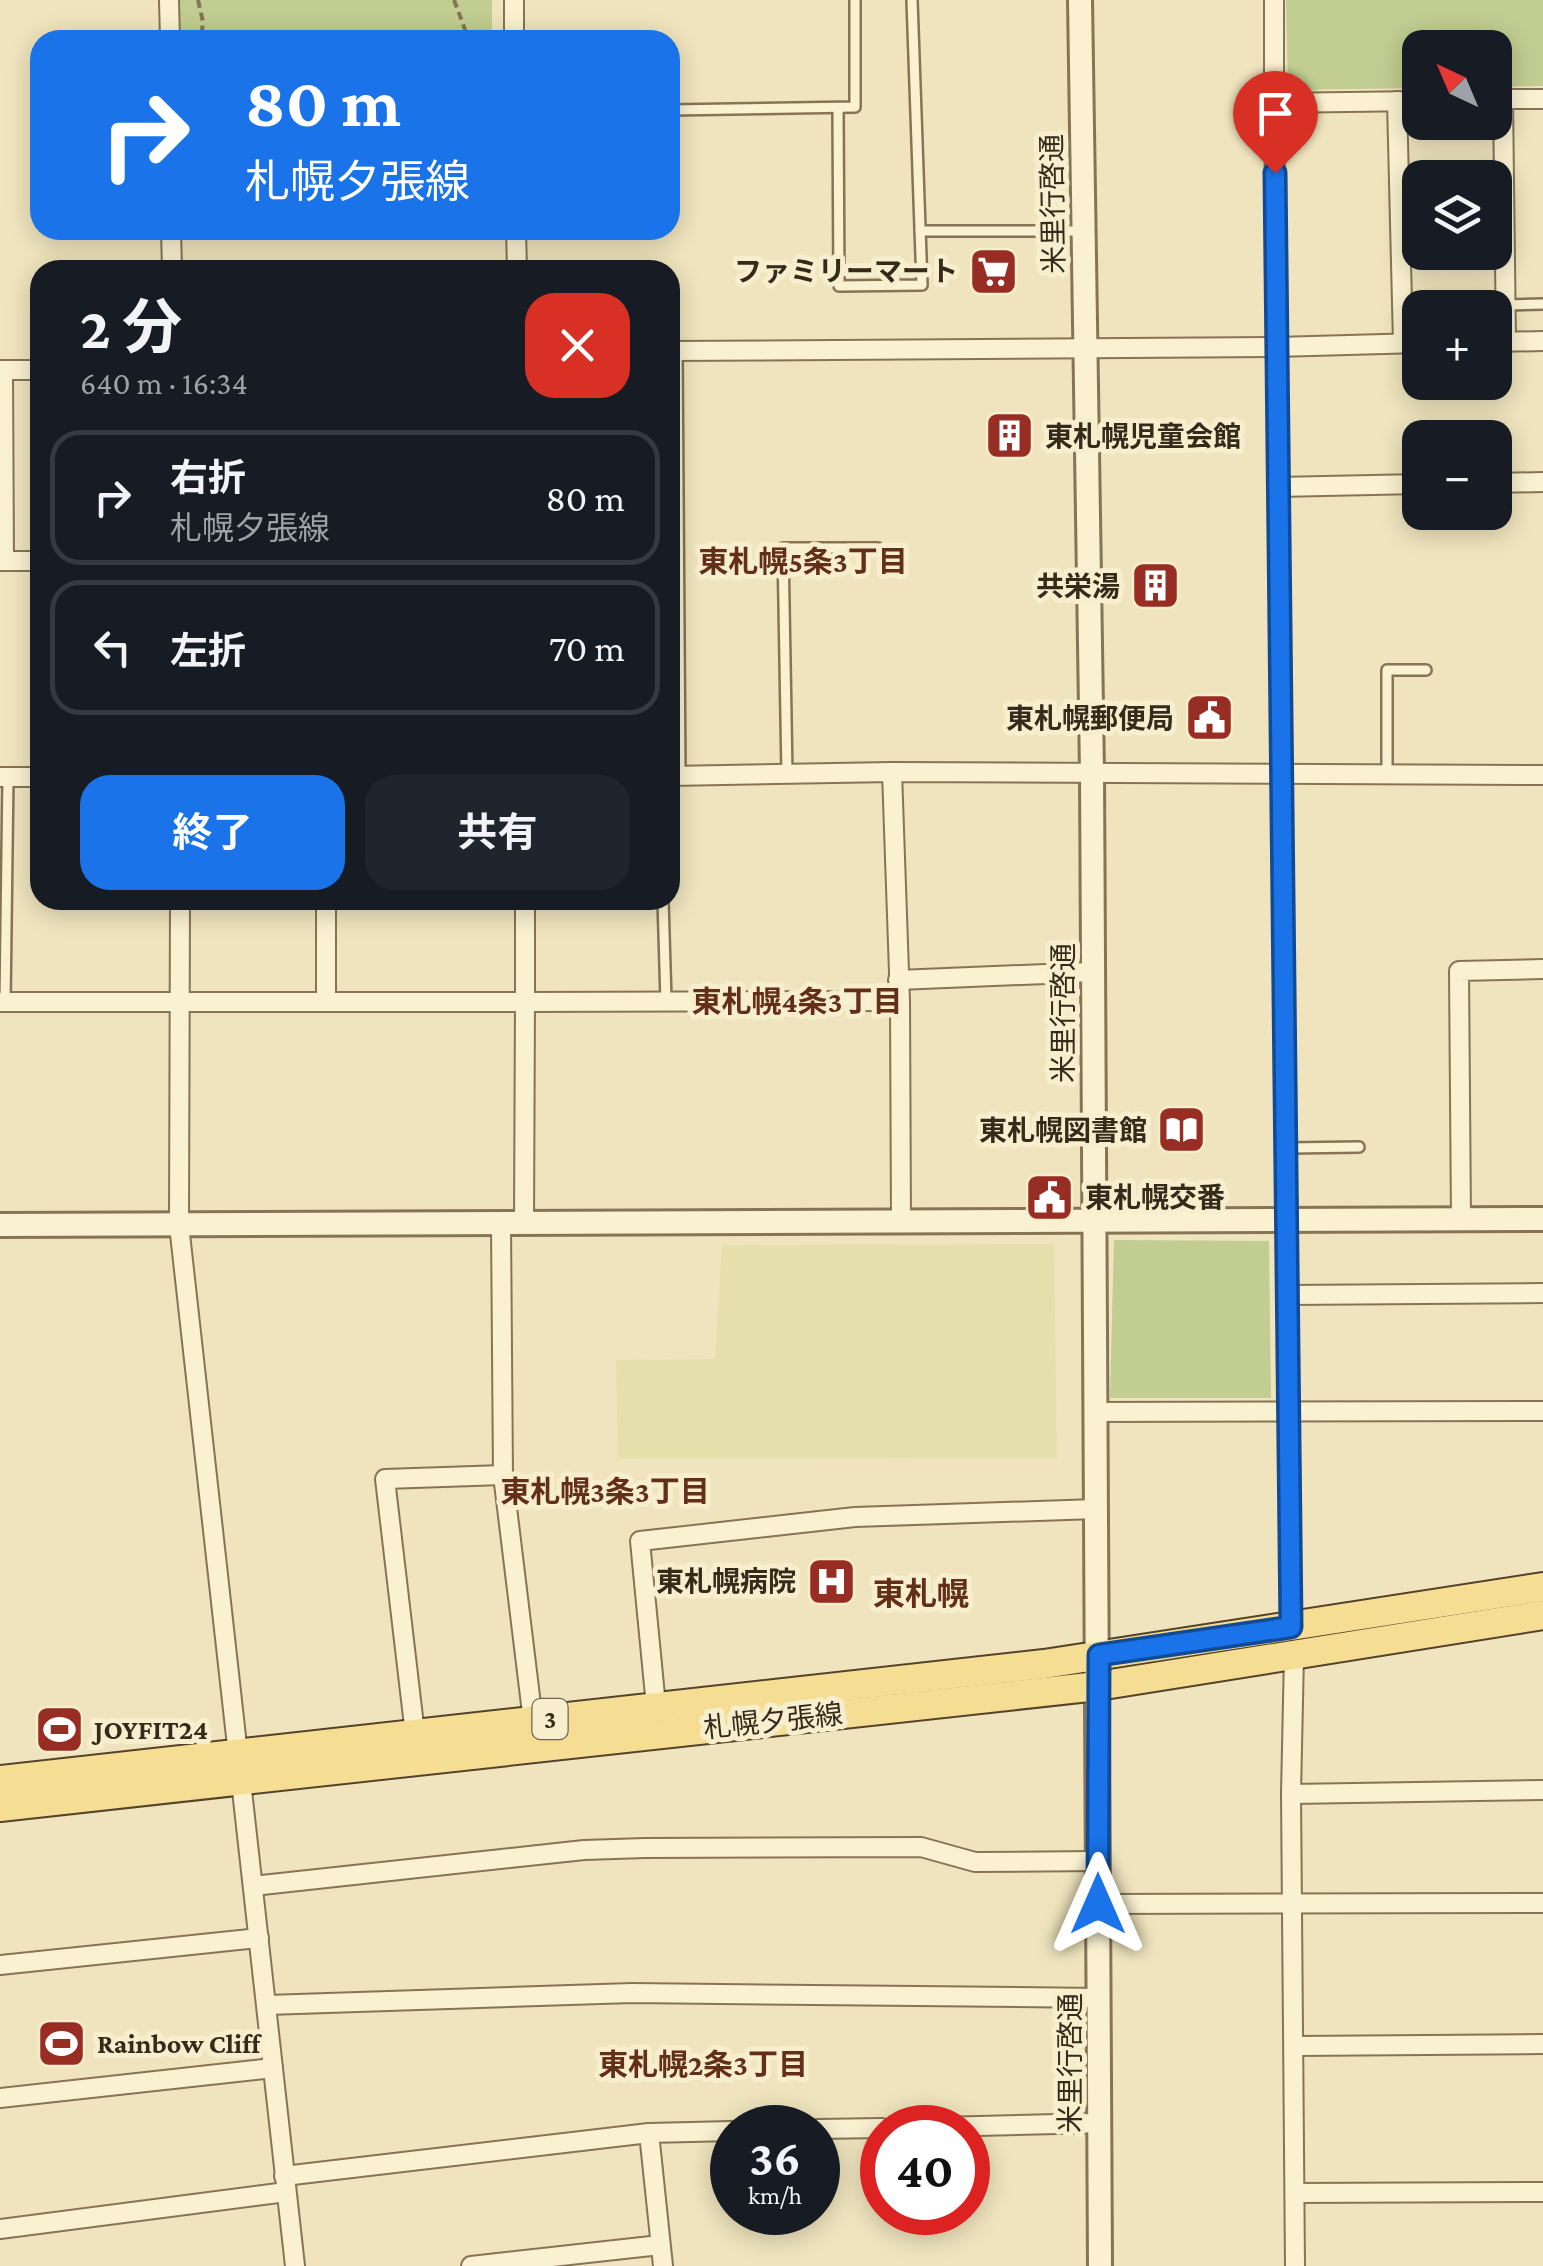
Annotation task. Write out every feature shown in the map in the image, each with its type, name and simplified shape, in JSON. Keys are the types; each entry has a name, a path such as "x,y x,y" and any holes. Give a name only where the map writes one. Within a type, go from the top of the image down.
{"main road":[{"name":"札幌夕張線","path":"0,1780 239,1767 1098,1686 1543,1588"},
{"name":"札幌夕張線","path":"0,1806 415,1734 1099,1655 1292,1641 1543,1615"}],"street":[{"path":"169,0 170,30"},
{"path":"514,0 514,30"},
{"name":"米里行啓通","path":"1080,0 1092,773 1100,2266"},
{"path":"1274,0 1288,1148 1295,2266"},
{"path":"1512,99 1543,99"},
{"path":"1397,101 1409,290"},
{"path":"1274,104 1402,101"},
{"path":"1500,140 1505,290"},
{"path":"1512,342 1543,342"},
{"path":"680,350 1402,343"},
{"path":"30,370 1,370 2,562 30,562"},
{"path":"1512,483 1543,482"},
{"path":"1278,487 1402,484"},
{"path":"892,772 900,1001 900,1223"},
{"path":"680,776 892,772 1543,775"},
{"path":"4,777 30,777"},
{"path":"180,910 180,1225 295,2266"},
{"path":"326,910 326,1002"},
{"path":"525,910 525,1002 503,1475 534,1720"},
{"path":"1461,1220 1459,971 1543,969"},
{"path":"898,980 1093,972"},
{"path":"2,1002 900,1001"},
{"path":"0,1225 1543,1219"},
{"path":"1287,1295 1543,1292"},
{"path":"1096,1412 1543,1411"},
{"path":"415,1734 385,1479 503,1475"},
{"path":"656,1706 640,1541 855,1516 1096,1509"},
{"path":"1291,1794 1543,1790"},
{"path":"253,1886 567,1851 645,1848 922,1847 976,1862 1097,1861"},
{"path":"1098,1904 1543,1904"},
{"path":"0,1965 258,1938"},
{"path":"267,2005 632,1994 1100,1998"},
{"path":"1295,2046 1543,2044"},
{"path":"0,2098 273,2068"},
{"path":"990,2126 1099,2124"},
{"path":"0,2229 649,2132 710,2131"},
{"path":"649,2132 664,2266"},
{"path":"1295,2193 1543,2192"},
{"path":"472,2266 660,2245"}],"lane":[{"path":"680,110 855,107 854,0"},
{"path":"838,108 839,286 922,285 912,0"},
{"path":"920,231 1084,231"},
{"path":"1512,305 1543,304"},
{"path":"787,774 783,548 878,548"},
{"path":"1386,774 1388,670 1426,670"},
{"path":"2,1002 4,777"},
{"path":"663,910 666,1001"},
{"path":"1288,1148 1359,1147"}],"path":[{"path":"198,0 203,30"},
{"path":"454,0 465,30"}],"shaded area":[{"path":"1054,1244 1057,1458 618,1459 616,1360 715,1359 722,1245"}],"green space":[{"path":"180,0 492,0 492,30 180,30"},
{"path":"1286,0 1543,0 1543,86 1512,87 1512,30 1402,30 1402,88 1288,90"},
{"path":"1114,1240 1269,1241 1271,1398 1110,1398"}],"place":[{"name":"ファミリーマート","path":"993,271"},
{"name":"東札幌児童会館","path":"1010,436"},
{"name":"共栄湯","path":"1155,586"},
{"name":"東札幌郵便局","path":"1209,718"},
{"name":"東札幌図書館","path":"1182,1130"},
{"name":"東札幌交番","path":"1050,1197"},
{"name":"東札幌病院","path":"831,1581"},
{"name":"JOYFIT24","path":"59,1729"},
{"name":"Rainbow Cliff","path":"62,2043"}],"district":[{"name":"東札幌5条3丁目","path":"803,561"},
{"name":"東札幌4条3丁目","path":"797,1001"},
{"name":"東札幌3条3丁目","path":"605,1491"},
{"name":"東札幌","path":"921,1594"},
{"name":"東札幌2条3丁目","path":"703,2064"}],"route":[{"path":"1098,1904 1099,1655 1291,1627 1275,173"}]}
